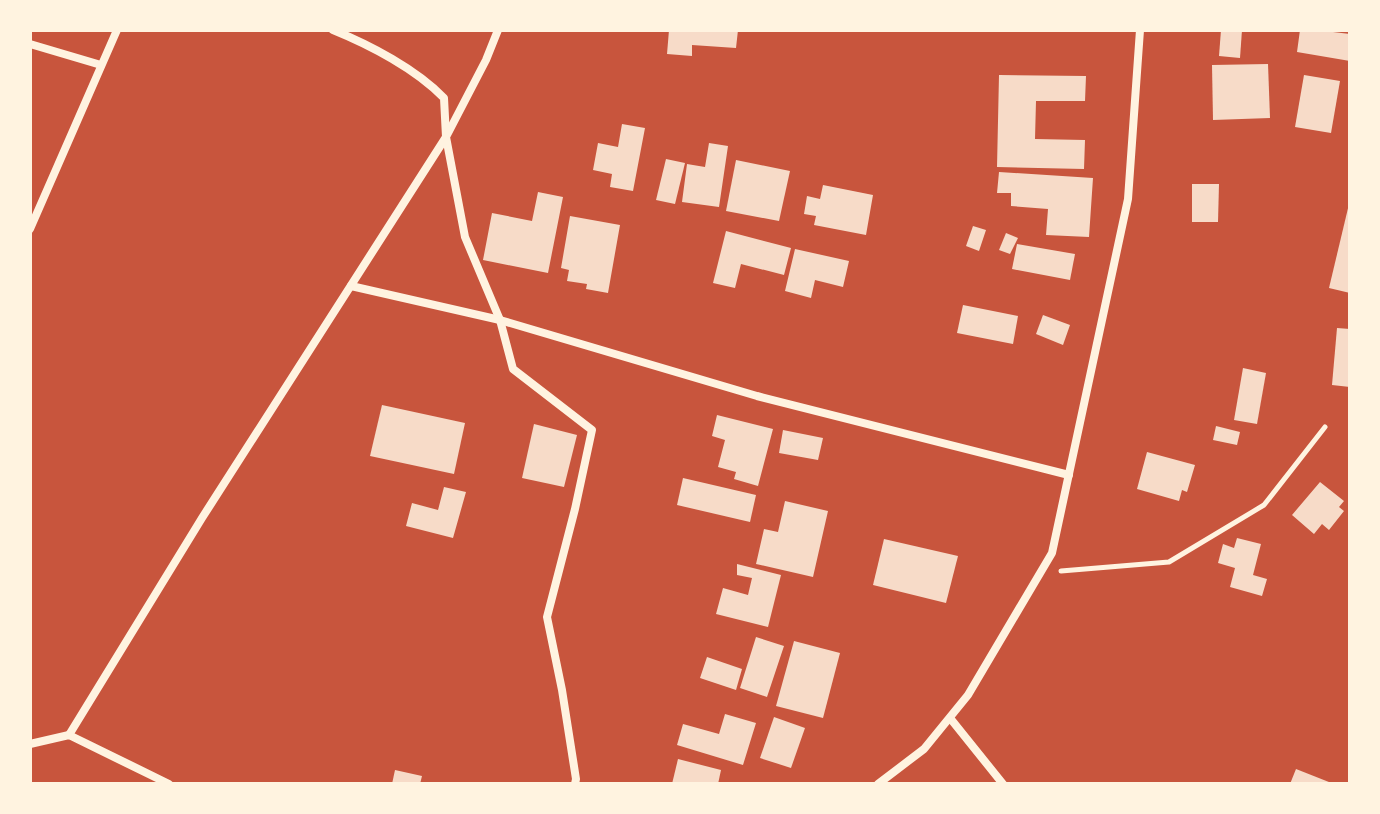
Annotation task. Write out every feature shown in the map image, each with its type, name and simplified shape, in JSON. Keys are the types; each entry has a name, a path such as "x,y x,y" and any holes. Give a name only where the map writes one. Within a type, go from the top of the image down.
{"street":[{"path":"30,229 117,30"},
{"path":"333,30 364,42 431,85 444,98 446,137 465,237 500,320 513,369 592,430 547,617 562,690 575,784"},
{"path":"69,735 202,518 446,137 498,30"},
{"path":"878,784 924,749 968,695 1052,553 1128,199 1140,30"},
{"path":"30,44 101,65"},
{"path":"351,286 500,320 757,396 1069,475"},
{"path":"950,718 1003,784"},
{"path":"30,744 69,735 169,784"}],"path":[{"path":"1040,573 1169,562 1264,505 1325,427"}],"building":[{"path":"669,30 738,30 736,48 692,45 692,56 667,54"},
{"path":"1221,30 1242,30 1240,58 1219,56"},
{"path":"1300,30 1333,30 1350,34 1350,61 1297,52"},
{"path":"1268,64 1270,118 1213,120 1212,65"},
{"path":"999,75 1086,76 1085,101 1036,101 1035,139 1085,140 1084,169 997,167"},
{"path":"1304,75 1340,81 1331,133 1295,127"},
{"path":"622,124 645,128 633,191 610,187 612,174 593,170 598,143 618,147"},
{"path":"709,143 728,146 719,207 682,202 687,164 705,167"},
{"path":"666,159 685,163 675,204 656,200"},
{"path":"736,160 790,171 779,221 726,211"},
{"path":"999,172 1093,178 1089,237 1046,235 1048,209 1011,206 1011,193 997,193"},
{"path":"1192,184 1219,184 1218,222 1192,222"},
{"path":"823,185 873,195 866,235 814,225 816,216 804,214 807,196 820,199"},
{"path":"538,192 563,197 548,273 483,260 492,213 532,221"},
{"path":"1350,204 1350,293 1329,288"},
{"path":"570,216 620,225 608,293 586,289 587,284 567,281 569,270 561,268"},
{"path":"973,226 986,230 979,251 966,246"},
{"path":"726,231 791,248 784,275 741,264 735,288 713,283"},
{"path":"1006,233 1018,238 1010,254 999,250"},
{"path":"1017,244 1075,254 1070,280 1012,269"},
{"path":"795,249 849,261 843,287 815,280 811,298 785,291"},
{"path":"963,305 1018,316 1013,344 957,333"},
{"path":"1043,315 1070,325 1063,345 1036,334"},
{"path":"1337,328 1350,329 1350,387 1332,385"},
{"path":"1243,368 1266,373 1257,424 1234,420"},
{"path":"382,405 465,423 454,474 370,456"},
{"path":"717,415 773,429 758,486 734,479 736,472 718,467 725,440 712,436"},
{"path":"534,424 577,435 564,487 522,478"},
{"path":"1216,426 1240,432 1237,445 1213,440"},
{"path":"783,430 823,438 818,460 779,453"},
{"path":"1147,452 1195,465 1187,492 1182,490 1179,501 1137,489"},
{"path":"683,478 756,495 750,522 677,505"},
{"path":"1320,482 1344,501 1339,507 1344,511 1329,530 1322,524 1314,534 1292,515"},
{"path":"444,487 466,492 453,538 406,526 412,503 438,510"},
{"path":"785,501 828,511 813,577 756,564 764,529 778,532"},
{"path":"1237,538 1261,544 1253,575 1267,579 1262,596 1230,587 1235,568 1218,563 1223,544 1234,548"},
{"path":"884,539 958,556 946,603 873,585"},
{"path":"737,564 781,575 768,627 716,614 723,588 748,595 752,578 737,575"},
{"path":"756,637 784,646 767,697 740,688"},
{"path":"794,641 840,653 823,718 776,706"},
{"path":"707,657 742,669 736,690 700,678"},
{"path":"725,714 756,723 743,765 677,745 683,724 719,734"},
{"path":"774,717 805,728 791,768 760,758"},
{"path":"678,759 721,770 718,784 672,784"},
{"path":"1296,769 1334,784 1290,784"},
{"path":"395,770 422,776 420,784 392,784"}]}
